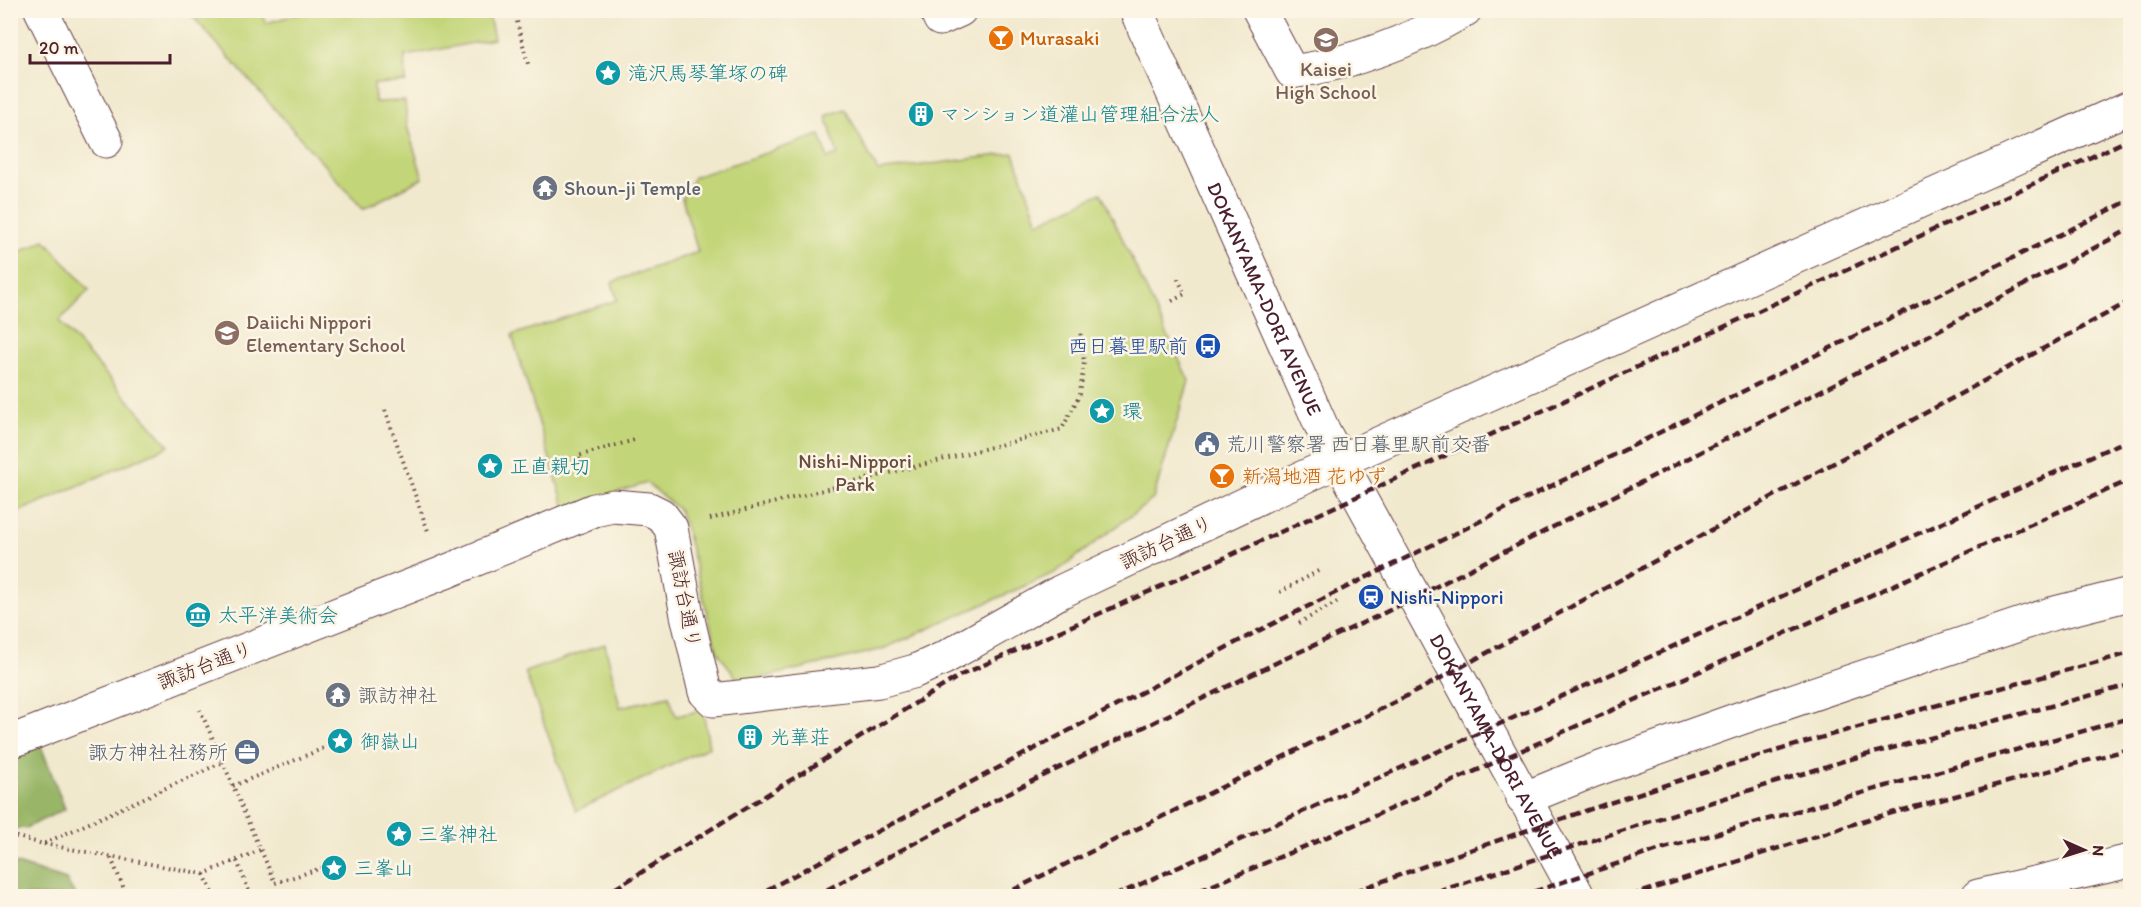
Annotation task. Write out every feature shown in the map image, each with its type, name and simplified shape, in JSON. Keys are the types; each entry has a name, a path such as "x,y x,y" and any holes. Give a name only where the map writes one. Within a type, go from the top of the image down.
{"street":[{"path":"41,10 106,141"},
{"path":"936,10 940,18 960,10"},
{"name":"DOKANYAMA-DORI AVENUE","path":"1136,10 1339,461 1578,897"},
{"path":"1259,10 1292,72 1316,68 1402,43 1465,10"},
{"path":"1339,461 2130,107"},
{"name":"諏訪台通り","path":"10,742 443,573 594,510 613,506 649,509 661,514 671,528 687,615 705,692 712,700 879,681 915,671 944,658 1060,592 1339,461"},
{"path":"1523,799 1592,771 1740,718 2051,614 2130,594"},
{"path":"1978,897 2130,861"}],"path":[{"path":"514,10 528,64"},
{"path":"1172,300 1185,294 1177,278"},
{"path":"671,528 1062,429 1080,394 1084,362 1080,330"},
{"path":"385,410 443,573"},
{"path":"1280,592 1320,570"},
{"path":"1299,624 1339,601"},
{"path":"184,673 275,883 328,866"},
{"path":"233,786 324,748"},
{"path":"43,844 223,762"},
{"path":"10,835 43,844 204,874 260,850"},
{"path":"111,857 127,897"},
{"path":"237,861 251,897"},
{"path":"204,874 214,897"}],"green space":[{"path":"188,11 260,11 266,23 309,11 488,11 494,39 405,56 406,82 374,84 375,102 405,101 407,126 423,178 363,209"},
{"name":"Nishi-Nippori Park","path":"845,109 878,171 1014,153 1038,223 1101,193 1189,381 1153,499 1056,572 883,649 740,683 717,651 679,510 647,483 565,508 512,335 617,300 612,282 698,252 682,198 694,177 820,135 828,158 838,155 826,116"},
{"path":"45,240 89,290 59,321 169,446 11,515 11,256"},
{"path":"605,644 620,707 669,696 676,716 703,710 709,747 576,811 525,672"},
{"path":"41,746 65,809 26,828 11,829 11,758"},
{"path":"11,862 66,880 76,896 11,896"}],"railway":[{"path":"603,896 961,675 1209,565 2130,139"},
{"path":"755,896 1256,632 2130,200"},
{"path":"815,896 1016,789 1380,615 1903,349 2130,229"},
{"path":"1001,896 1419,690 2130,301"},
{"path":"1114,896 2130,439"},
{"path":"1187,896 1327,837 2130,480"},
{"path":"1342,896 1526,831 1712,770 2130,653"},
{"path":"1425,896 1651,821 1847,760 2130,685"},
{"path":"1521,896 1661,849 2130,718"},
{"path":"1630,896 1866,820 2130,749"}],"place":[{"name":"Murasaki","path":"1001,38"},
{"name":"Kaisei High School","path":"1326,40"},
{"name":"滝沢馬琴筆塚の碑","path":"608,73"},
{"name":"マンション道灌山管理組合法人","path":"921,114"},
{"name":"Shoun-ji Temple","path":"545,188"},
{"name":"Daiichi Nippori Elementary School","path":"227,333"},
{"name":"西日暮里駅前","path":"1208,346"},
{"name":"環","path":"1102,411"},
{"name":"荒川警察署 西日暮里駅前交番","path":"1207,444"},
{"name":"正直親切","path":"490,466"},
{"name":"新潟地酒 花ゆず","path":"1222,476"},
{"name":"Nishi-Nippori","path":"1371,597"},
{"name":"太平洋美術会","path":"198,615"},
{"name":"諏訪神社","path":"338,695"},
{"name":"光華荘","path":"750,737"},
{"name":"御嶽山","path":"340,741"},
{"name":"諏方神社社務所","path":"247,752"},
{"name":"三峯神社","path":"399,834"},
{"name":"三峯山","path":"334,868"}]}
